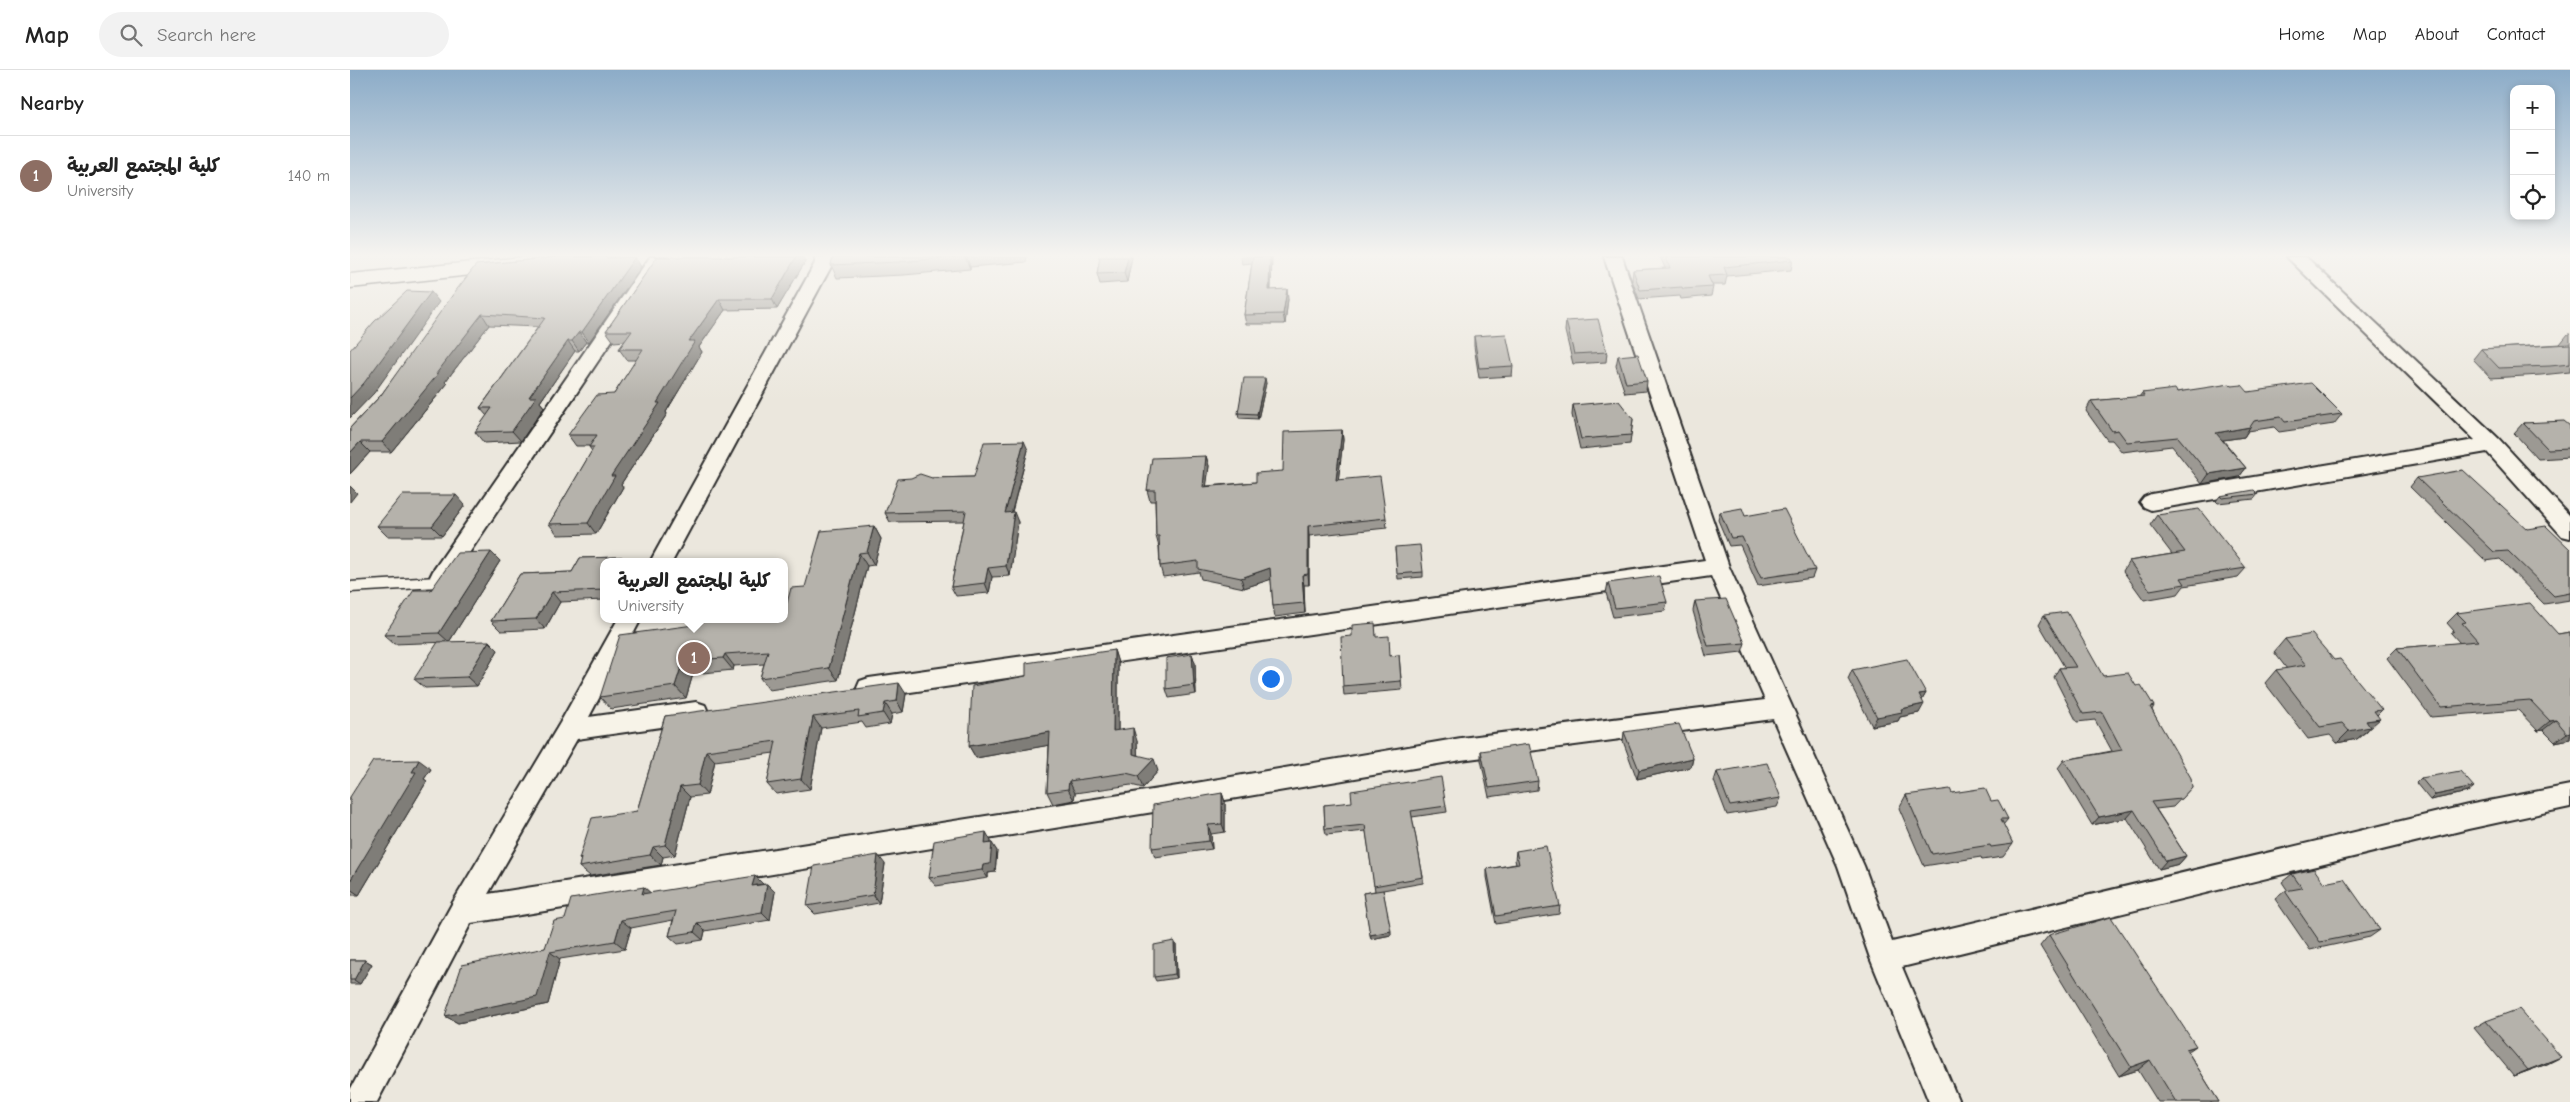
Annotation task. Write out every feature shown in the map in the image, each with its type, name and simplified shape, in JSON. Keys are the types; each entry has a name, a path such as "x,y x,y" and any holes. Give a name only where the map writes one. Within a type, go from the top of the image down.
{"street":[{"path":"438,582 626,305"},
{"path":"663,558 801,305"},
{"path":"1629,305 1718,567 1851,866 1884,958 1944,1102"},
{"path":"2346,305 2492,444 2570,530"},
{"path":"2151,502 2492,444"},
{"path":"844,691 1718,567"},
{"path":"360,1102 463,911 569,730 628,623"},
{"path":"463,911 1178,797 1461,749 1782,708"},
{"path":"569,730 716,709"},
{"path":"1884,958 2468,816 2570,796"}],"lane":[{"path":"350,587 438,582"}],"building":[{"path":"392,305 421,305 364,383 350,398 350,350 374,322"},
{"path":"445,305 601,305 582,332 579,332 572,341 568,341 529,397 536,397 512,431 475,432 492,408 480,408 545,318 482,314 436,374 438,374 382,442 360,442 350,453 350,428 381,395"},
{"path":"624,305 715,305 689,341 695,341 657,403 660,403 611,476 615,476 588,523 549,524 594,447 589,447 597,435 568,435 597,395 614,394 643,349 619,349 632,331 606,331"},
{"path":"1246,305 1284,305 1283,314 1244,315"},
{"path":"1598,319 1607,352 1574,354 1566,321"},
{"path":"1506,334 1513,366 1479,368 1474,336"},
{"path":"2570,344 2570,364 2550,366 2499,368 2481,349"},
{"path":"1638,354 1647,381 1626,383 1618,356"},
{"path":"1244,378 1265,378 1257,414 1238,413"},
{"path":"2311,383 2342,414 2285,422 2281,417 2254,421 2250,427 2216,433 2246,468 2209,474 2178,437 2127,442 2118,430 2112,431 2091,401 2144,396 2142,393 2175,389 2177,392 2230,384 2232,386 2242,385 2248,392"},
{"path":"1619,401 1633,419 1631,435 1581,439 1573,405"},
{"path":"2564,421 2570,426 2570,448 2548,449 2523,423"},
{"path":"1342,430 1336,480 1380,476 1386,518 1308,526 1308,574 1302,575 1304,603 1273,606 1270,568 1241,578 1198,569 1198,561 1160,566 1159,536 1156,536 1155,490 1147,490 1152,458 1206,456 1203,487 1256,482 1256,473 1283,471 1284,432"},
{"path":"1024,441 1005,513 1014,512 1006,566 988,568 985,583 951,587 966,511 885,513 898,479 911,478 920,474 932,478 974,477 984,442"},
{"path":"2463,470 2527,529 2546,526 2570,549 2570,593 2554,596 2508,551 2494,552 2417,478"},
{"path":"2254,490 2258,494 2222,498 2220,496"},
{"path":"402,495 456,495 432,526 377,526"},
{"path":"1742,508 1745,516 1784,509 1815,570 1761,578 1742,537 1731,538 1720,512"},
{"path":"2199,509 2246,568 2181,578 2185,584 2150,590 2129,561 2185,552 2157,515"},
{"path":"874,526 867,552 859,553 829,668 760,678 768,651 725,654 723,658 683,661 675,686 600,697 620,635 701,623 788,623 788,599 791,588 805,587 821,531"},
{"path":"1420,545 1423,572 1397,574 1395,547"},
{"path":"491,552 439,633 384,635 414,590 431,590 457,553"},
{"path":"622,557 600,558 600,590 552,592 536,619 491,621 520,574 572,572 580,558"},
{"path":"1659,576 1667,602 1615,608 1608,583"},
{"path":"1726,599 1745,643 1708,646 1695,601"},
{"path":"2530,603 2558,634 2570,632 2570,732 2567,733 2556,720 2550,721 2530,700 2441,707 2397,648 2478,641 2462,623 2466,622 2457,613"},
{"path":"2067,612 2103,676 2128,673 2136,686 2141,685 2154,706 2150,707 2191,778 2192,787 2181,799 2151,802 2186,856 2166,861 2134,810 2099,817 2064,760 2122,750 2102,712 2083,714 2059,668 2076,667 2044,615"},
{"path":"1375,623 1376,637 1389,636 1390,656 1399,655 1401,681 1343,686 1341,637 1352,636 1352,625"},
{"path":"2312,634 2334,660 2340,659 2382,710 2374,711 2380,719 2366,721 2370,727 2349,731 2342,723 2320,727 2276,670 2306,665 2285,639"},
{"path":"489,641 467,677 414,679 438,642"},
{"path":"1114,650 1113,731 1133,728 1133,754 1154,759 1138,776 1126,773 1069,781 1068,789 1047,792 1050,732 969,746 972,686 1026,676 1026,663"},
{"path":"1192,654 1194,685 1166,689 1166,658"},
{"path":"1907,659 1926,693 1919,694 1924,704 1901,709 1902,712 1877,717 1852,670"},
{"path":"899,683 897,701 885,703 883,713 858,717 859,711 813,717 801,779 767,784 776,741 706,751 698,785 680,787 665,845 653,847 650,855 579,867 581,858 579,859 592,818 637,811 665,716"},
{"path":"1679,724 1693,758 1639,770 1624,732"},
{"path":"1529,744 1538,781 1489,788 1481,751"},
{"path":"419,760 412,772 416,772 350,881 350,797 373,761"},
{"path":"1767,763 1781,798 1730,806 1717,772"},
{"path":"2460,771 2474,787 2435,795 2421,778"},
{"path":"1441,777 1446,806 1411,811 1423,877 1374,886 1365,825 1325,829 1324,805 1352,802 1351,791"},
{"path":"1985,788 1991,801 1998,800 2008,819 2001,819 2013,844 1991,847 1990,845 1932,854 1906,795 1950,789 1952,793"},
{"path":"1222,793 1222,824 1208,825 1209,841 1152,848 1153,805"},
{"path":"986,832 985,844 992,843 990,864 983,865 982,870 929,878 934,841"},
{"path":"1546,846 1560,906 1496,916 1487,869 1519,864 1516,851"},
{"path":"878,855 873,895 807,906 814,866"},
{"path":"2314,869 2324,883 2344,879 2380,930 2320,942 2285,891 2302,888 2292,874"},
{"path":"755,876 752,886 767,884 762,912 697,923 694,932 669,936 676,911 621,920 615,941 550,952 537,997 445,1016 462,965 545,948 554,921 565,919 571,899 644,887 642,894"},
{"path":"1383,890 1391,931 1370,935 1363,893"},
{"path":"2111,917 2196,1046 2186,1049 2219,1102 2176,1102 2150,1060 2131,1067 2049,935"},
{"path":"1174,941 1175,974 1154,977 1154,945"},
{"path":"350,960 365,960 354,980 350,980"},
{"path":"2519,1009 2561,1057 2528,1070 2486,1021"}],"place":[{"name":"كلية المجتمع العربية","path":"694,658"}]}
